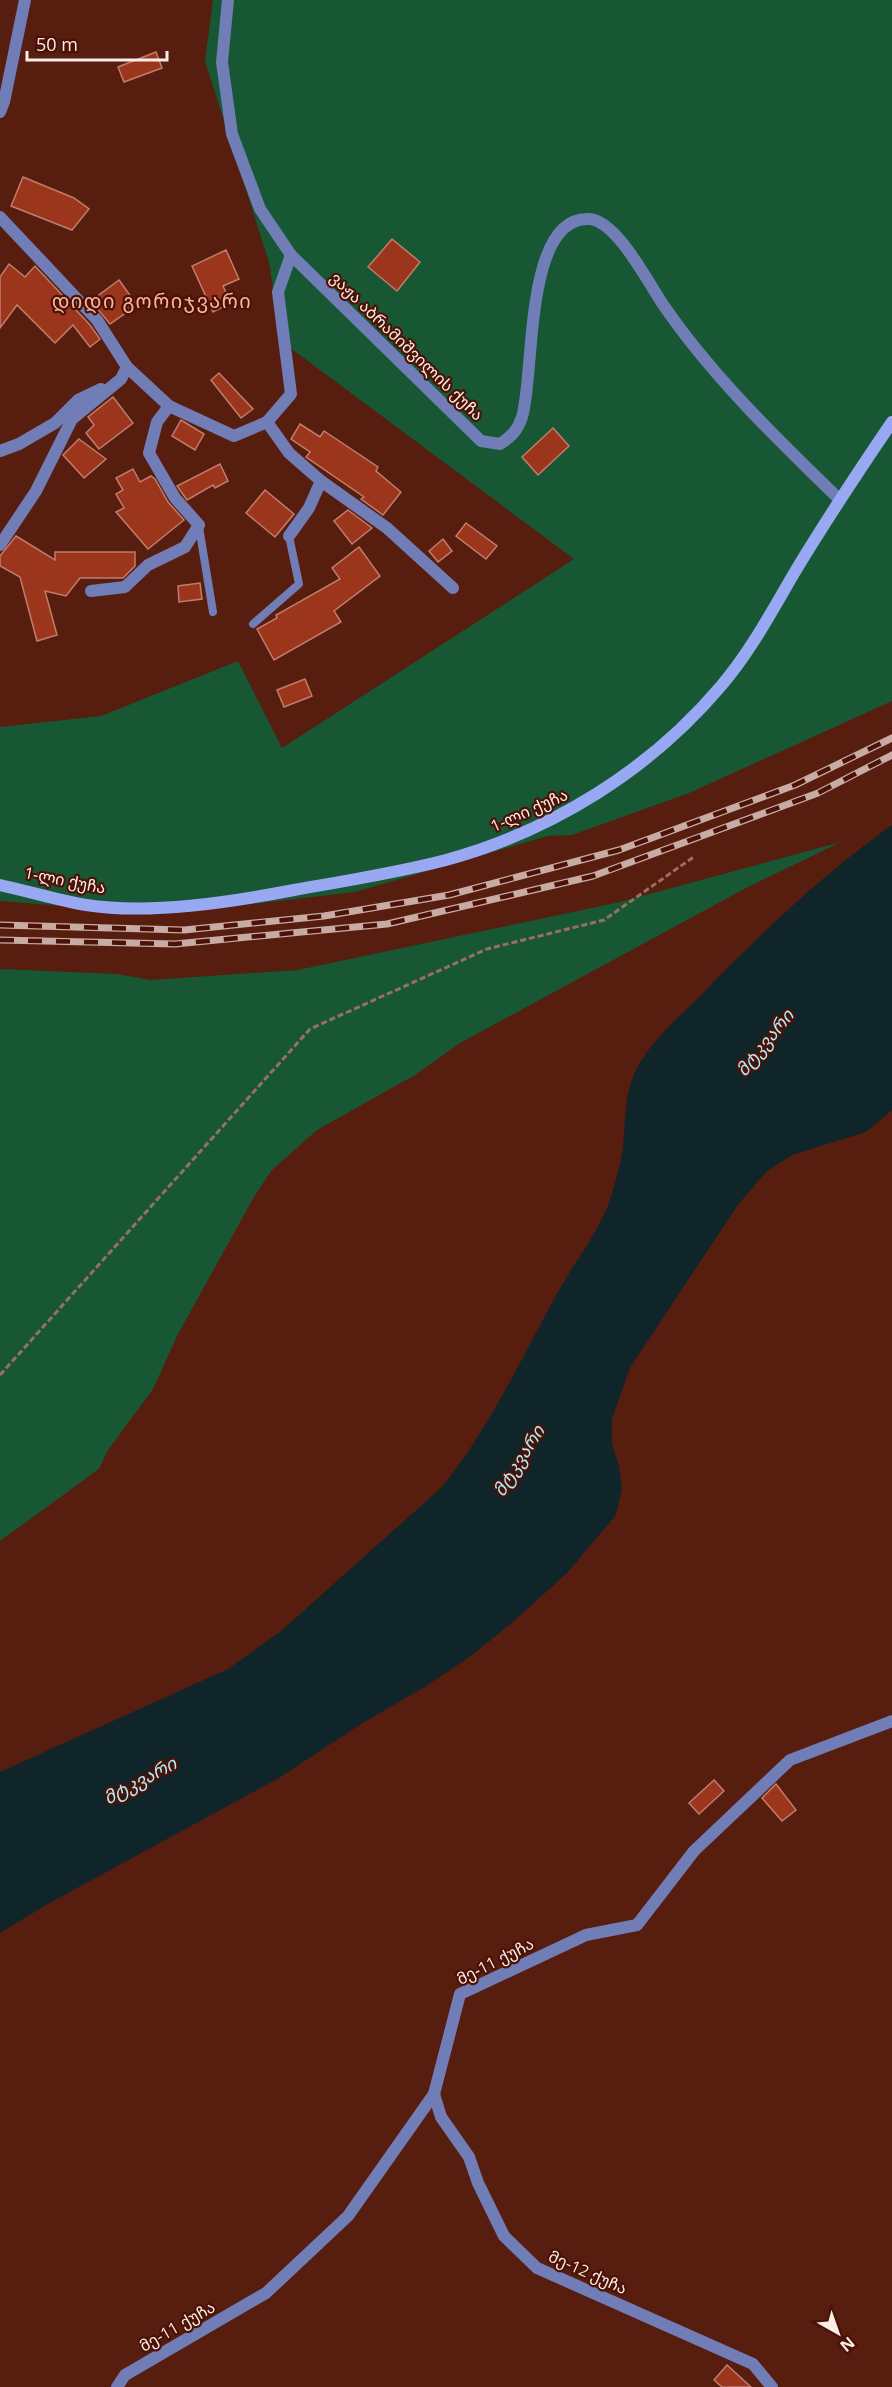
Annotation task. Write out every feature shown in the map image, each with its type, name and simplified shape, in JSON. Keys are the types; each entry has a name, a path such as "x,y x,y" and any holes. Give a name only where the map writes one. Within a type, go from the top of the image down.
{"main road":[{"name":"1-ლი ქუჩა","path":"0,885 87,905 167,907 256,897 353,880 446,860 515,837 574,808 628,772 678,732 723,684 768,617 839,499 892,422"}],"street":[{"path":"0,112 25,0"},
{"name":"ვაჟა აბრამიშვილის ქუჩა","path":"228,0 222,62 232,134 260,209 291,255 481,441 500,444 513,436 522,416 533,306 544,266 558,233 575,222 590,219 606,225 621,240 680,329 781,442 839,499"},
{"path":"0,217 97,320 127,367 169,406 234,436 267,422 291,394 278,292 291,255"},
{"path":"0,545 36,491 72,419 121,379 127,367"},
{"path":"0,451 19,444 55,423 78,400 121,379"},
{"path":"91,591 125,587 148,565 185,547 199,525 175,498 149,453 157,422 169,406"},
{"path":"267,422 289,453 321,481 387,528 453,588"},
{"path":"289,536 309,508 321,481"},
{"name":"მე-11 ქუჩა","path":"117,2387 125,2375 266,2293 348,2216 434,2094 460,1994 586,1935 637,1925 694,1851 790,1760 892,1721"},
{"name":"მე-12 ქუჩა","path":"434,2094 441,2117 469,2157 482,2192 504,2236 537,2268 753,2364 772,2387"}],"lane":[{"path":"199,525 213,612"},
{"path":"253,624 299,584 289,536"}],"path":[{"path":"0,1375 310,1029 487,950 604,920 695,856"}],"green space":[{"path":"213,0 892,0 892,701 689,793 572,835 548,836 355,892 165,914 0,901 0,727 101,716 238,661 282,748 574,559 281,341 269,262 205,61"},
{"path":"841,842 746,888 460,1043 415,1075 317,1130 272,1170 255,1195 178,1334 153,1389 108,1450 99,1469 0,1541 0,969 117,974 150,980 298,970 620,902"}],"water":[{"name":"მტკვარი","path":"892,825 892,1110 866,1132 792,1155 766,1172 737,1206 630,1368 612,1419 612,1444 619,1466 622,1488 616,1515 568,1572 512,1623 468,1658 279,1778 46,1905 0,1933 0,1772 228,1669 281,1631 441,1488 490,1417 559,1290 605,1212 621,1160 630,1087 643,1058 666,1030 745,950 816,885"}],"building":[{"path":"156,52 162,68 124,82 118,67"},
{"path":"23,177 74,198 89,209 72,230 11,206"},
{"path":"392,239 420,262 397,291 368,267"},
{"path":"226,250 239,279 223,286 231,303 213,312 192,266"},
{"path":"9,264 25,277 35,266 90,325 100,339 90,347 73,325 55,343 17,305 0,328 0,277"},
{"path":"119,280 137,305 110,324 91,301"},
{"path":"219,373 253,409 241,418 211,380"},
{"path":"113,397 133,423 99,449 86,433 94,425 88,417"},
{"path":"181,420 204,434 195,450 172,436"},
{"path":"300,424 320,437 324,431 378,467 376,471 401,492 383,515 361,499 364,497 306,457 310,452 291,439"},
{"path":"553,428 569,446 538,475 522,457"},
{"path":"79,439 106,459 84,478 63,455"},
{"path":"220,464 228,481 215,488 213,485 187,500 177,486"},
{"path":"133,469 140,482 151,476 155,479 168,502 184,520 148,549 116,512 124,508 116,494 123,490 116,478"},
{"path":"265,490 294,514 275,537 246,513"},
{"path":"348,510 372,528 352,544 334,521"},
{"path":"466,523 497,546 486,559 456,536"},
{"path":"16,536 55,560 55,552 135,552 135,566 123,578 80,578 66,596 45,591 57,635 37,641 20,577 0,566 0,556"},
{"path":"443,539 452,551 438,562 429,551"},
{"path":"359,547 380,576 334,611 341,622 274,660 257,629 277,618 276,615 340,579 332,568"},
{"path":"200,583 202,599 179,602 178,586"},
{"path":"305,679 312,696 284,707 277,690"},
{"path":"714,1780 724,1791 699,1814 689,1803"},
{"path":"776,1784 796,1810 782,1821 762,1798"},
{"path":"727,2365 751,2387 722,2387 714,2380"}],"railway":[{"path":"0,925 184,930 324,916 449,895 619,850 795,785 892,738"},
{"path":"0,940 175,944 387,924 593,876 818,793 892,755"}],"district":[{"name":"დიდი გორიჯვარი","path":"152,301"}]}
